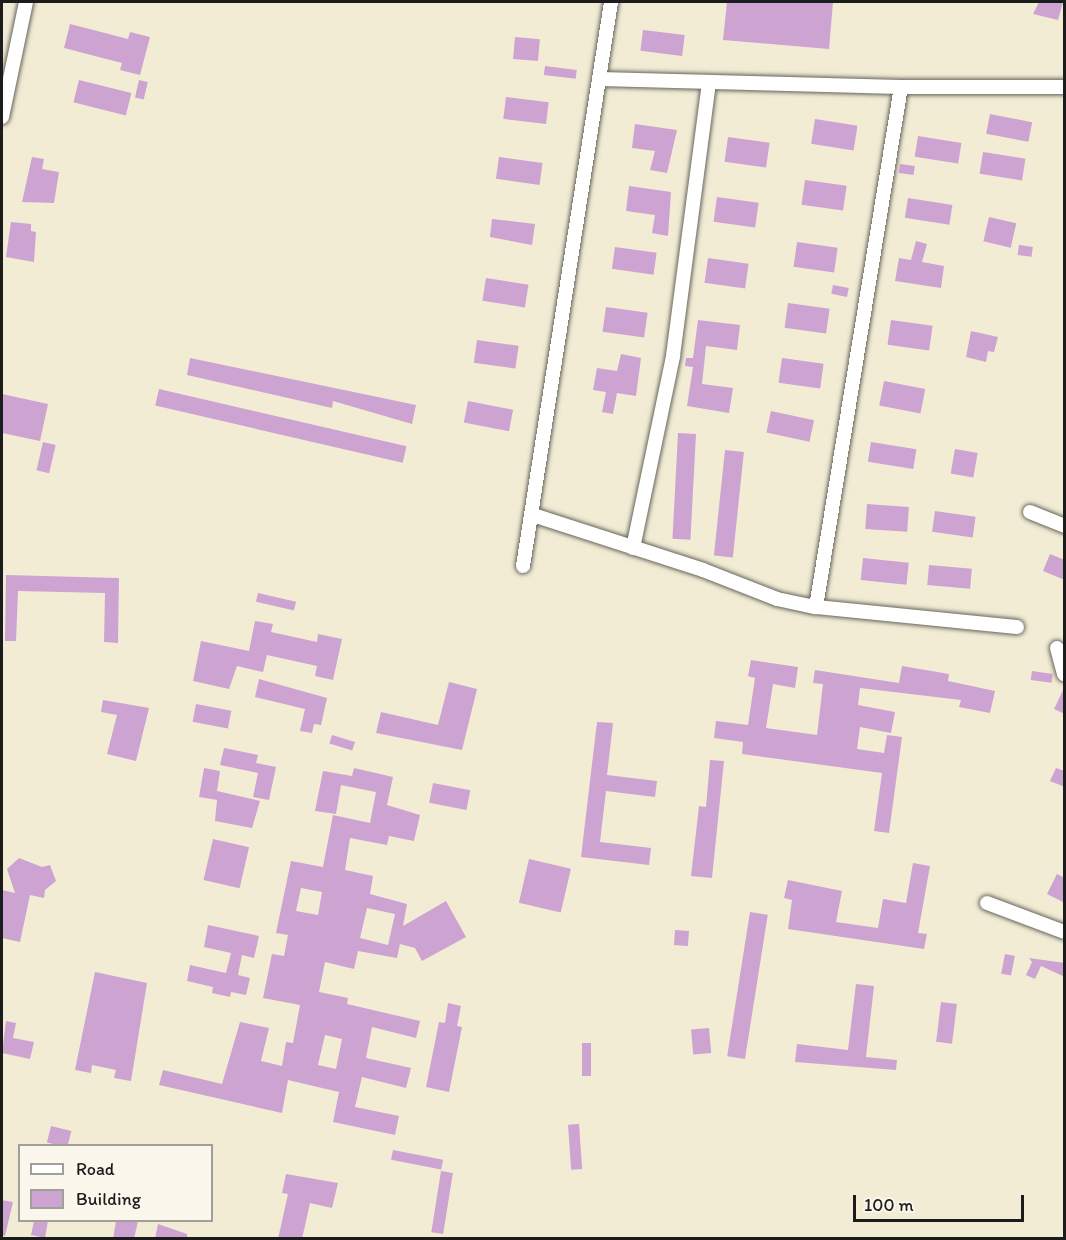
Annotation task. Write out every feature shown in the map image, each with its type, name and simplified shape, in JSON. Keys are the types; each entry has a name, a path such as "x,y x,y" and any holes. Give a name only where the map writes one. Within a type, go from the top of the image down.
{"street":[{"path":"2,117 26,2"},
{"path":"523,566 533,515 611,2"},
{"path":"600,79 901,87 1065,87"},
{"path":"633,548 673,356 709,83"},
{"path":"816,607 901,87"},
{"path":"1030,512 1065,526"},
{"path":"533,515 777,599 816,607 1017,627"},
{"path":"1057,648 1065,674"},
{"path":"987,903 1065,932"}],"building":[{"path":"727,2 833,2 829,49 723,40"},
{"path":"1039,2 1063,2 1058,20 1033,14"},
{"path":"70,24 128,39 130,32 150,37 140,75 120,70 122,63 64,48"},
{"path":"643,30 685,35 682,56 640,51"},
{"path":"515,37 540,39 538,61 513,59"},
{"path":"545,66 577,70 576,79 544,75"},
{"path":"79,80 131,93 126,115 73,102"},
{"path":"139,80 148,82 144,100 135,98"},
{"path":"506,97 549,102 546,124 503,119"},
{"path":"990,114 1032,122 1028,142 986,134"},
{"path":"815,119 857,126 854,150 811,144"},
{"path":"635,124 677,130 667,173 650,170 655,151 632,148"},
{"path":"918,136 961,143 958,164 915,157"},
{"path":"728,137 770,143 766,168 725,162"},
{"path":"983,152 1025,159 1022,180 980,174"},
{"path":"32,157 44,159 42,169 59,172 54,203 22,202"},
{"path":"499,157 543,163 540,185 496,179"},
{"path":"900,164 915,166 914,175 899,173"},
{"path":"805,180 847,186 843,211 802,205"},
{"path":"629,186 671,192 668,236 652,233 655,215 626,211"},
{"path":"717,197 759,203 755,228 714,222"},
{"path":"908,198 952,205 949,225 905,218"},
{"path":"989,217 1016,223 1011,248 983,241"},
{"path":"492,219 535,224 532,245 490,237"},
{"path":"11,222 31,224 31,231 36,232 34,262 6,257"},
{"path":"916,241 927,244 922,262 944,266 941,288 895,281 899,258 911,260"},
{"path":"797,242 838,248 834,272 794,267"},
{"path":"1019,245 1033,247 1031,257 1018,255"},
{"path":"615,247 657,253 654,275 612,269"},
{"path":"708,258 749,264 745,288 705,283"},
{"path":"486,278 528,285 525,307 482,301"},
{"path":"833,285 849,288 847,297 831,294"},
{"path":"788,303 830,309 826,334 785,328"},
{"path":"606,307 648,313 644,338 603,332"},
{"path":"698,320 740,325 737,350 706,346 702,384 733,388 729,413 687,406 693,367 685,366 686,358 693,358"},
{"path":"891,320 933,326 929,351 888,345"},
{"path":"971,331 998,337 994,352 988,351 986,362 966,357"},
{"path":"477,340 519,346 515,369 474,363"},
{"path":"621,354 641,358 636,396 617,393 613,414 602,412 606,392 593,390 597,368 617,371"},
{"path":"190,358 416,405 412,424 333,401 332,408 187,375"},
{"path":"782,358 824,364 820,389 779,383"},
{"path":"884,381 925,389 920,414 879,406"},
{"path":"159,389 406,446 403,463 155,406"},
{"path":"2,394 48,404 40,441 2,433"},
{"path":"468,401 513,410 509,431 464,423"},
{"path":"771,411 814,420 809,442 766,433"},
{"path":"678,433 696,434 690,540 672,539"},
{"path":"43,442 56,445 49,473 36,470"},
{"path":"871,442 916,449 913,469 868,462"},
{"path":"955,449 978,453 973,478 951,474"},
{"path":"725,450 744,452 733,557 714,555"},
{"path":"867,504 909,507 907,532 865,529"},
{"path":"935,511 976,517 973,538 932,532"},
{"path":"1050,554 1065,560 1065,580 1043,571"},
{"path":"863,558 909,563 906,585 861,580"},
{"path":"929,565 972,569 970,589 927,585"},
{"path":"6,575 119,578 118,643 104,642 105,593 18,591 16,641 5,641"},
{"path":"258,593 296,602 294,611 256,602"},
{"path":"255,621 273,624 271,632 317,642 318,634 342,639 333,680 315,676 317,666 267,655 263,672 237,666 229,689 193,681 201,641 249,651"},
{"path":"751,660 798,667 795,688 773,684 766,728 817,735 823,684 813,683 815,670 899,683 902,666 949,674 948,681 995,691 990,713 959,707 961,700 860,688 858,705 895,712 891,733 860,727 857,749 884,753 887,735 902,737 889,833 874,831 882,773 742,754 743,742 714,738 716,721 748,725 755,678 748,676"},
{"path":"1032,671 1053,674 1052,683 1031,680"},
{"path":"259,679 327,698 321,725 314,724 312,733 300,731 305,709 255,697"},
{"path":"449,682 477,689 462,750 376,733 381,712 438,725"},
{"path":"1065,686 1065,714 1054,709"},
{"path":"103,700 149,708 136,761 107,754 117,715 101,712"},
{"path":"196,704 231,711 228,729 193,722"},
{"path":"597,722 613,723 607,775 657,781 655,797 606,791 600,842 651,848 649,865 581,857"},
{"path":"332,735 355,742 352,751 329,744"},
{"path":"224,748 258,755 256,763 276,767 269,800 253,797 258,773 220,765"},
{"path":"710,760 724,761 712,878 691,876 699,806 706,807"},
{"path":"204,768 220,771 217,791 260,801 252,828 215,821 217,800 199,797"},
{"path":"354,768 393,777 387,805 420,815 414,841 389,836 387,845 350,838 345,870 373,876 370,894 407,904 403,926 446,901 466,937 422,961 415,948 400,944 397,958 358,951 354,969 325,962 319,992 348,998 347,1004 420,1021 416,1038 372,1027 366,1058 411,1068 406,1088 362,1077 355,1107 399,1116 395,1135 333,1122 339,1092 288,1080 282,1113 159,1085 163,1070 222,1084 240,1022 269,1028 261,1061 282,1066 286,1042 293,1043 300,1005 263,998 272,954 284,956 288,935 276,933 291,861 323,867 333,815 370,823 376,792 341,785 336,814 315,811 323,771 352,776","holes":["301,888 322,892 318,915 296,911","367,908 395,914 388,945 360,938","325,1035 342,1039 336,1069 318,1065"]},
{"path":"1056,768 1065,771 1065,787 1050,781"},
{"path":"433,783 470,790 466,810 429,803"},
{"path":"213,839 249,847 240,888 204,880"},
{"path":"19,858 42,867 50,865 56,881 45,890 44,898 30,895 20,942 2,938 2,890 15,893 7,869"},
{"path":"529,859 571,869 561,913 519,903"},
{"path":"913,863 930,866 918,933 927,934 924,949 788,929 792,900 784,898 788,880 842,891 836,922 878,928 883,899 906,903"},
{"path":"1057,874 1065,878 1065,903 1047,894"},
{"path":"750,912 768,915 745,1059 727,1056"},
{"path":"208,925 259,936 254,958 242,955 238,975 250,978 246,995 231,992 230,997 212,993 213,987 187,981 190,965 226,973 231,953 204,947"},
{"path":"675,930 689,931 688,946 674,945"},
{"path":"1005,954 1015,956 1011,976 1001,974"},
{"path":"1029,958 1065,963 1065,977 1041,966 1035,979 1026,975 1032,962"},
{"path":"95,972 147,983 131,1081 114,1078 116,1070 92,1065 91,1073 75,1070"},
{"path":"856,984 874,986 866,1057 897,1060 896,1070 795,1062 797,1044 848,1050"},
{"path":"941,1002 957,1004 952,1044 936,1042"},
{"path":"448,1003 461,1006 457,1026 462,1027 449,1092 426,1087 439,1022 445,1023"},
{"path":"6,1021 16,1023 13,1038 34,1042 30,1059 2,1053"},
{"path":"709,1028 711,1053 693,1054 691,1030"},
{"path":"582,1043 591,1043 591,1076 582,1076"},
{"path":"579,1124 582,1169 571,1170 568,1125"},
{"path":"51,1126 71,1131 68,1144 47,1142"},
{"path":"393,1150 443,1160 441,1170 391,1160"},
{"path":"441,1171 453,1173 443,1234 431,1232"},
{"path":"286,1174 338,1183 332,1208 310,1203 302,1239 278,1239 288,1194 282,1193"},
{"path":"2,1200 13,1202 5,1236 2,1235"},
{"path":"34,1222 48,1222 45,1238 31,1235"},
{"path":"116,1222 138,1222 134,1239 113,1239"},
{"path":"158,1224 187,1234 187,1239 155,1239"}]}
